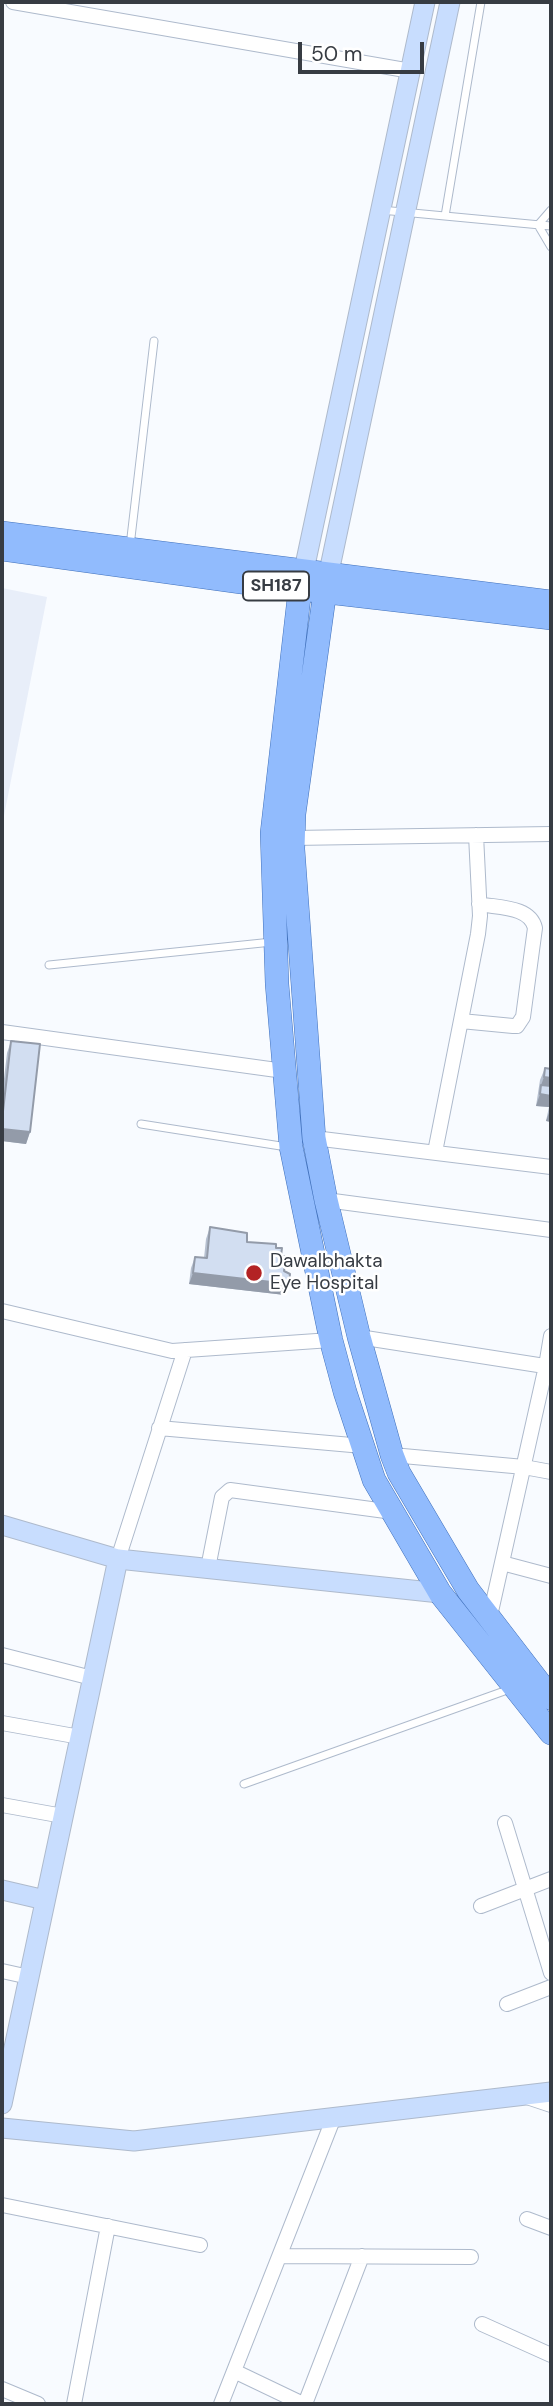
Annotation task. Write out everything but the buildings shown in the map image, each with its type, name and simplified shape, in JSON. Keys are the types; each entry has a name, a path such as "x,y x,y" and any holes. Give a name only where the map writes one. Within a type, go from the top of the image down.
{"main road":[{"path":"425,2 302,580 272,833 284,1071 291,1147 331,1340 374,1480 440,1593 551,1733"},
{"path":"450,2 327,582 294,814 293,838 314,1138 359,1337 393,1455 399,1473 468,1590 551,1698"},
{"path":"356,325 382,329"},
{"name":"SH187","path":"2,533 130,549 302,580"},
{"name":"SH187","path":"2,549 327,582 456,599 551,618"},
{"name":"SH187","path":"456,599 551,601"},
{"path":"2,1525 118,1559 440,1593"},
{"path":"2,2104 118,1559"},
{"path":"2,1890 45,1900"},
{"path":"2,2129 134,2141 551,2092"}],"street":[{"path":"13,2 411,71"},
{"path":"293,838 551,834"},
{"path":"435,1152 478,934 476,835"},
{"path":"461,1021 517,1026 523,1017 535,928 533,921 523,912 479,904"},
{"path":"2,1032 284,1071"},
{"path":"314,1138 551,1167"},
{"path":"326,1200 551,1230"},
{"path":"2,1311 172,1351 331,1340"},
{"path":"490,1616 549,1367 551,1336"},
{"path":"359,1337 549,1367"},
{"path":"118,1559 185,1350"},
{"path":"159,1428 363,1446"},
{"path":"393,1455 551,1472"},
{"path":"208,1569 222,1497 230,1490 393,1512"},
{"path":"502,1563 551,1576"},
{"path":"2,1656 92,1678"},
{"path":"2,1723 80,1737"},
{"path":"2,1805 63,1816"},
{"path":"505,1823 551,1972"},
{"path":"481,1906 551,1879"},
{"path":"2,1971 29,1977"},
{"path":"507,2004 551,1987"},
{"path":"522,2095 551,2105"},
{"path":"221,2404 334,2118"},
{"path":"2,2205 200,2245"},
{"path":"527,2219 551,2228"},
{"path":"74,2404 108,2226"},
{"path":"280,2256 471,2258"},
{"path":"234,2371 304,2404 362,2256"},
{"path":"482,2325 551,2355"},
{"path":"2,2389 38,2404"}],"lane":[{"path":"445,216 481,2"},
{"path":"381,210 551,226"},
{"path":"538,225 551,210"},
{"path":"538,225 551,247"},
{"path":"130,549 154,341"},
{"path":"50,965 276,942"},
{"path":"141,1124 291,1147"},
{"path":"244,1784 516,1687"}],"shaded area":[{"path":"2,588 47,597 2,826"}],"place":[{"name":"Dawalbhakta Eye Hospital","path":"254,1273"}]}
